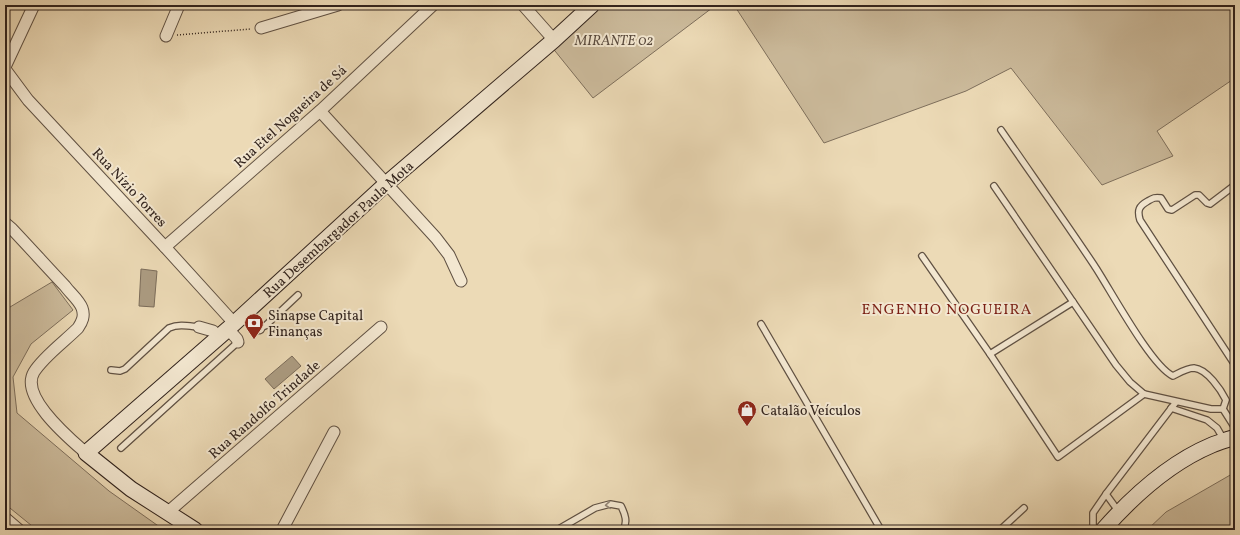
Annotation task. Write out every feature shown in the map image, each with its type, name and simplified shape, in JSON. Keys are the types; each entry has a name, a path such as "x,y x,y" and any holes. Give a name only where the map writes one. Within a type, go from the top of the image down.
{"street":[{"path":"5,68 34,5"},
{"path":"166,36 179,5"},
{"path":"261,28 338,5"},
{"name":"Rua Etel Nogueira de Sá","path":"165,247 320,111 433,5"},
{"path":"523,5 554,40"},
{"name":"Rua Desembargador Paula Mota","path":"86,453 231,326 386,184 554,40 592,5"},
{"name":"Rua Nízio Torres","path":"5,68 28,100 165,247 231,326"},
{"path":"320,111 436,238 449,255 461,281"},
{"path":"5,223 17,234 78,301 82,308 82,322 78,328 40,364 33,374 32,386 34,397 55,424 86,453 131,490 195,530"},
{"path":"231,326 238,339 238,342"},
{"path":"199,327 213,331 231,326 254,326 259,328"},
{"name":"Rua Randolfo Trindade","path":"167,513 381,327"},
{"path":"282,530 334,432"},
{"path":"1103,530 1119,512 1153,481 1182,461 1211,446 1230,439"},
{"path":"5,518 20,530"}],"lane":[{"path":"1001,130 1095,266 1144,344 1158,362 1168,374 1173,376 1192,368 1200,369 1221,391 1226,400 1223,409"},
{"path":"1235,185 1210,204 1207,203 1199,194 1172,210 1168,208 1161,198 1155,197 1141,205 1138,212 1140,220 1235,365"},
{"path":"994,186 1116,365 1130,382 1144,394 1211,409 1223,409"},
{"path":"922,256 990,354 1058,457 1144,394"},
{"path":"259,328 265,326 298,295"},
{"path":"990,354 1073,302"},
{"path":"762,324 880,530"},
{"path":"110,370 120,371 125,369 169,328 181,325 199,327"},
{"path":"121,448 238,342"},
{"path":"1093,530 1093,513 1176,402"},
{"path":"1171,408 1206,420 1230,439"},
{"path":"1223,409 1235,428"},
{"path":"1106,494 1119,512"},
{"path":"557,530 595,508 610,504 620,506 626,517 623,530"},
{"path":"1000,530 1024,508"}],"path":[{"path":"166,36 261,28"}],"green space":[{"name":"MIRANTE 02","path":"601,5 716,5 593,98 551,46"},
{"path":"734,5 1235,5 1235,78 1157,131 1173,156 1102,185 1011,68 966,91 824,143"},
{"path":"52,282 73,310 31,344 13,377 17,413 109,491 164,530 37,530 5,504 5,310"},
{"path":"1232,474 1235,475 1235,530 1147,530 1166,512"}],"shaded area":[{"path":"141,269 157,271 154,307 139,306"},
{"path":"292,356 301,366 274,389 265,379"}],"place":[{"name":"Sinapse Capital Finanças","path":"254,340"},
{"name":"Catalão Veículos","path":"747,427"}],"district":[{"name":"ENGENHO NOGUEIRA","path":"947,309"}]}
